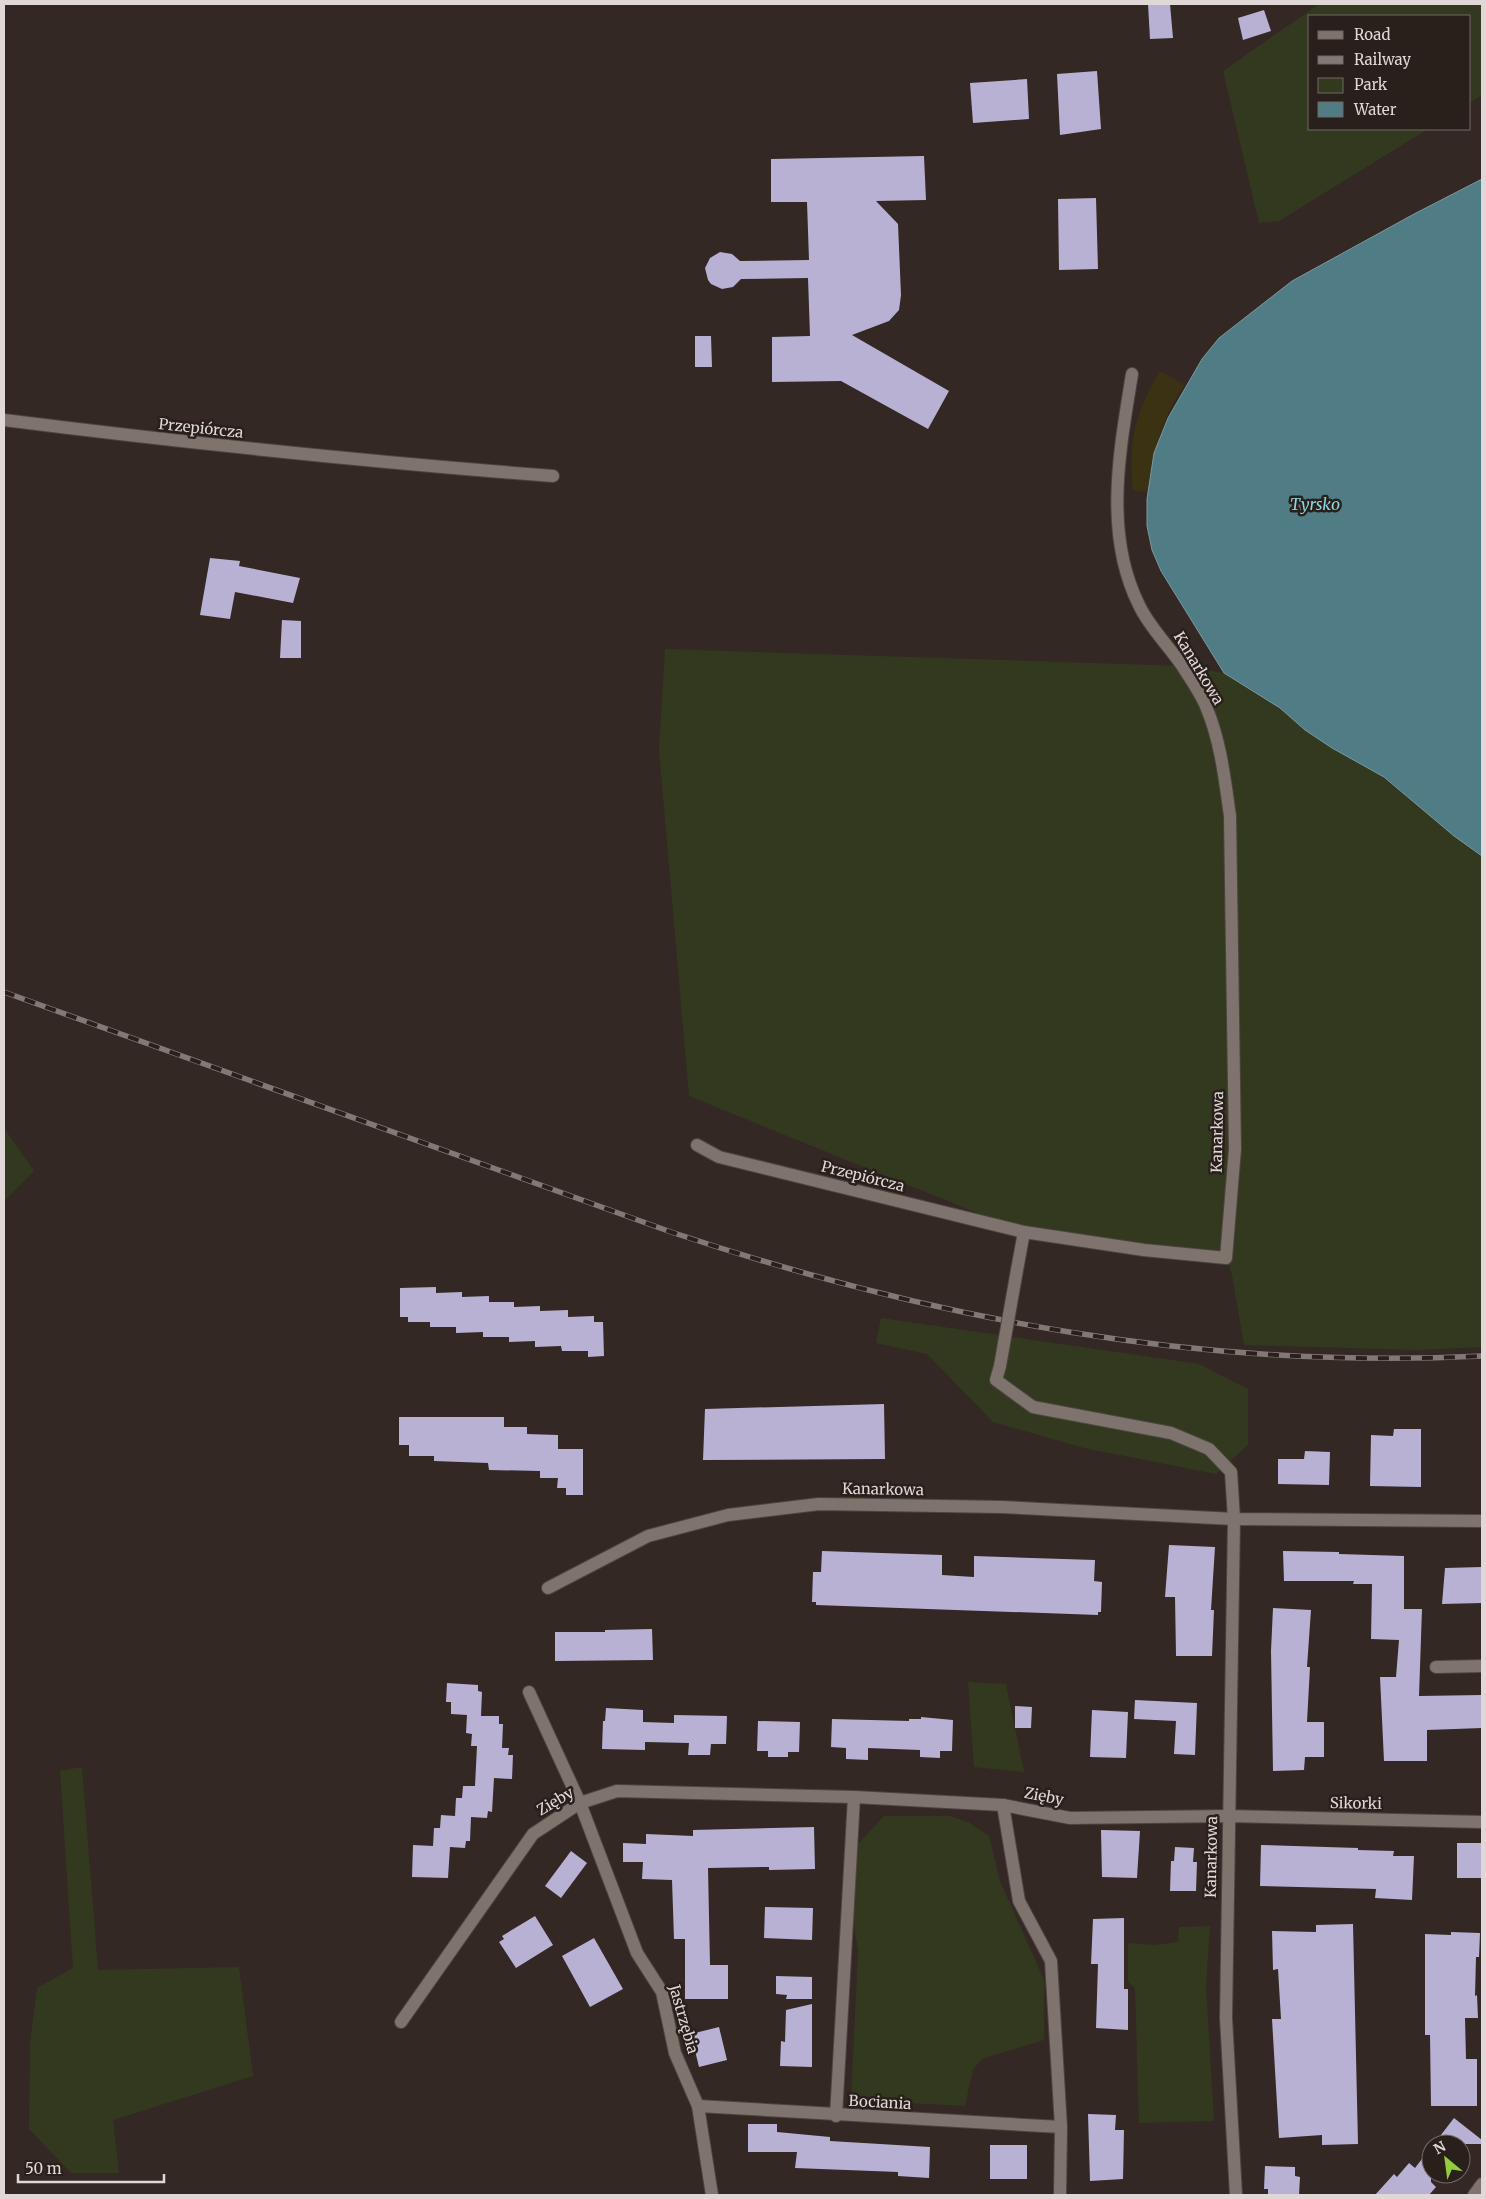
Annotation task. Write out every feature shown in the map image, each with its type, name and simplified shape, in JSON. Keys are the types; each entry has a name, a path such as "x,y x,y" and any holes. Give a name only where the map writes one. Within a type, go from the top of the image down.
{"street":[{"name":"Kanarkowa","path":"1132,374 1119,456 1118,533 1128,577 1139,606 1182,666 1207,708 1223,765 1230,816 1235,1149 1226,1258 1144,1250 1024,1232 996,1380 1033,1407 1171,1433 1209,1449 1231,1472 1234,1519 1226,2018 1236,2195"},
{"name":"Przepiórcza","path":"4,420 186,443 395,464 553,476"},
{"name":"Przepiórcza","path":"697,1145 719,1157 1024,1232"},
{"name":"Kanarkowa","path":"548,1588 648,1536 728,1515 819,1504 1002,1507 1234,1519 1482,1520"},
{"path":"1436,1667 1482,1666"},
{"name":"Jastrzębia","path":"529,1692 580,1803 637,1953 662,1992 675,2053 698,2106 712,2195"},
{"name":"Zięby","path":"401,2022 533,1834 580,1803 617,1792 854,1797 1003,1805 1070,1818 1228,1816"},
{"path":"836,2116 854,1797"},
{"path":"1003,1805 1018,1901 1051,1960 1061,2127 1060,2195"},
{"name":"Sikorki","path":"1228,1816 1482,1822"},
{"name":"Bociania","path":"698,2106 836,2116 1061,2127"},
{"path":"1474,2195 1482,2184"}],"green space":[{"path":"1319,4 1482,4 1482,95 1471,102 1471,15 1308,15 1308,130 1426,130 1279,221 1259,223 1223,71"},
{"path":"665,649 1182,666 1224,673 1240,681 1280,708 1305,730 1384,777 1454,836 1482,856 1482,1347 1417,1350 1244,1345 1232,1275 1226,1258 1024,1232 689,1096 659,750"},
{"path":"4,1128 34,1171 4,1201"},
{"path":"881,1318 1199,1364 1248,1389 1248,1445 1216,1474 1084,1448 993,1422 927,1354 876,1343"},
{"path":"968,1682 1006,1684 1024,1772 974,1767"},
{"path":"82,1767 98,1970 239,1967 253,2076 113,2120 119,2173 71,2173 29,2129 30,2043 37,1988 73,1968 60,1771"},
{"path":"884,1816 950,1816 970,1823 989,1836 1000,1881 1044,1980 1044,2040 984,2058 973,2069 965,2106 851,2100 858,1952 853,1917 858,1844"},
{"path":"1210,1926 1206,1985 1214,2121 1139,2123 1135,1988 1128,1982 1128,1943 1154,1945 1178,1942 1179,1927"}],"sand":[{"path":"1160,371 1185,385 1170,408 1160,436 1152,465 1148,492 1133,491 1131,457 1135,428 1144,401"}],"water":[{"name":"Tyrsko","path":"1482,179 1482,856 1454,836 1384,777 1332,748 1305,730 1280,708 1224,673 1161,571 1152,550 1147,526 1147,499 1154,453 1168,418 1202,359 1219,338 1292,281"}],"building":[{"path":"1148,4 1170,4 1173,38 1150,39"},
{"path":"1264,10 1271,31 1243,40 1238,18"},
{"path":"1097,71 1101,129 1060,135 1057,74"},
{"path":"1027,79 1029,119 973,123 970,83"},
{"path":"924,156 926,200 876,201 898,224 901,295 899,310 889,321 852,335 949,391 928,429 841,381 772,382 772,337 810,336 808,278 741,279 733,287 722,289 711,284 705,268 710,258 720,252 732,254 740,261 809,260 807,202 771,202 771,159"},
{"path":"1096,198 1098,269 1059,270 1058,199"},
{"path":"695,336 711,336 712,367 695,367"},
{"path":"210,558 240,561 239,566 300,578 293,603 235,592 230,619 200,615"},
{"path":"282,620 301,621 301,658 280,658"},
{"path":"436,1287 436,1293 462,1292 462,1297 489,1296 489,1302 514,1302 514,1307 540,1306 540,1311 568,1310 568,1317 594,1316 594,1322 603,1322 604,1356 588,1357 588,1351 562,1351 561,1346 535,1347 535,1341 509,1342 509,1337 483,1337 483,1332 456,1333 456,1327 430,1327 430,1322 408,1322 408,1317 400,1317 400,1288"},
{"path":"884,1404 885,1459 703,1460 705,1409"},
{"path":"399,1417 504,1417 504,1427 527,1427 527,1434 558,1435 558,1449 583,1449 583,1495 566,1495 566,1488 557,1488 558,1478 540,1478 540,1471 489,1470 488,1463 434,1461 434,1456 409,1456 409,1445 399,1445"},
{"path":"1394,1429 1421,1429 1421,1487 1370,1486 1371,1435 1393,1436"},
{"path":"1305,1451 1330,1452 1329,1485 1278,1484 1278,1459 1304,1459"},
{"path":"1169,1545 1215,1547 1211,1610 1214,1610 1212,1656 1176,1656 1175,1597 1165,1597"},
{"path":"822,1551 942,1555 942,1575 974,1577 974,1556 1095,1560 1094,1581 1102,1582 1101,1612 1098,1612 1098,1615 816,1605 816,1602 812,1602 813,1572 821,1572"},
{"path":"1283,1551 1404,1556 1404,1609 1422,1609 1419,1696 1482,1695 1482,1728 1427,1730 1427,1761 1384,1761 1380,1677 1396,1677 1399,1640 1371,1639 1372,1584 1353,1584 1354,1581 1284,1581"},
{"path":"1482,1567 1482,1603 1442,1604 1445,1568"},
{"path":"1273,1608 1311,1610 1307,1667 1310,1667 1307,1722 1324,1722 1324,1757 1305,1757 1304,1770 1273,1771 1271,1651"},
{"path":"652,1629 653,1660 555,1661 555,1632 605,1632 605,1630"},
{"path":"447,1683 478,1685 478,1691 482,1692 481,1716 499,1716 499,1724 503,1724 502,1748 509,1748 508,1755 513,1755 512,1779 494,1778 492,1812 488,1811 487,1818 471,1817 470,1841 466,1841 465,1848 450,1847 448,1878 412,1877 413,1845 433,1846 434,1828 440,1828 441,1815 455,1816 456,1798 462,1798 463,1786 475,1786 477,1746 471,1746 472,1734 466,1733 467,1715 451,1714 451,1702 446,1702"},
{"path":"1135,1700 1197,1703 1195,1755 1174,1754 1176,1721 1134,1719"},
{"path":"1015,1706 1032,1707 1031,1728 1015,1728"},
{"path":"606,1708 643,1710 643,1722 674,1723 674,1715 727,1716 726,1744 711,1744 710,1755 688,1755 689,1743 645,1742 645,1750 602,1749 603,1721 605,1721"},
{"path":"1092,1710 1128,1712 1126,1758 1090,1757"},
{"path":"921,1717 953,1720 952,1751 940,1751 940,1758 920,1757 920,1750 868,1748 868,1760 846,1759 846,1748 831,1747 832,1719 909,1721 909,1719 921,1719"},
{"path":"758,1721 800,1722 799,1752 788,1752 788,1757 768,1757 768,1751 757,1751"},
{"path":"814,1827 815,1869 769,1870 769,1867 708,1868 710,1965 728,1965 728,1999 685,1999 685,1939 674,1939 672,1880 642,1879 643,1862 623,1862 623,1843 646,1844 646,1834 693,1836 693,1830"},
{"path":"1101,1830 1140,1831 1137,1878 1102,1877"},
{"path":"1457,1843 1482,1843 1482,1878 1457,1878"},
{"path":"1261,1845 1358,1848 1358,1850 1394,1851 1393,1856 1414,1856 1412,1900 1375,1898 1376,1889 1260,1886"},
{"path":"1175,1847 1194,1848 1193,1862 1197,1862 1196,1891 1170,1891 1171,1861 1174,1861"},
{"path":"571,1851 587,1863 561,1898 545,1886"},
{"path":"765,1907 813,1908 812,1940 764,1938"},
{"path":"535,1916 553,1945 516,1968 499,1942 504,1939 502,1936"},
{"path":"1124,1918 1124,1989 1128,1989 1128,2030 1096,2028 1098,1964 1091,1964 1093,1919"},
{"path":"1353,1924 1358,2144 1322,2145 1322,2135 1279,2138 1272,2019 1281,2019 1278,1969 1273,1970 1272,1931 1316,1932 1316,1925"},
{"path":"1451,1932 1480,1933 1479,1957 1476,1957 1475,1996 1477,1995 1478,2018 1465,2018 1466,2059 1477,2059 1477,2106 1431,2106 1430,2035 1425,2035 1425,1934 1451,1935"},
{"path":"594,1938 623,1989 590,2007 562,1956"},
{"path":"776,1976 812,1977 812,1999 786,1999 787,1995 776,1994"},
{"path":"812,2004 812,2067 780,2066 781,2041 785,2042 786,2010"},
{"path":"719,2027 727,2060 699,2067 691,2034"},
{"path":"1088,2114 1116,2115 1115,2130 1124,2130 1123,2179 1090,2181"},
{"path":"1454,2118 1482,2140 1482,2144 1471,2144 1471,2134 1442,2134"},
{"path":"748,2124 777,2124 777,2132 830,2137 830,2141 930,2147 929,2178 898,2176 898,2172 795,2168 797,2152 748,2152"},
{"path":"990,2145 1027,2145 1027,2179 990,2179"},
{"path":"1421,2160 1421,2184 1433,2184 1436,2187 1429,2195 1375,2195 1394,2174 1397,2177 1409,2163 1415,2168"},
{"path":"1265,2166 1295,2167 1295,2176 1300,2177 1299,2195 1268,2195 1268,2189 1264,2189"}],"railway":[{"path":"4,992 671,1232 770,1263 870,1290 970,1314 1071,1332 1172,1346 1275,1355 1378,1358 1482,1356"}]}
